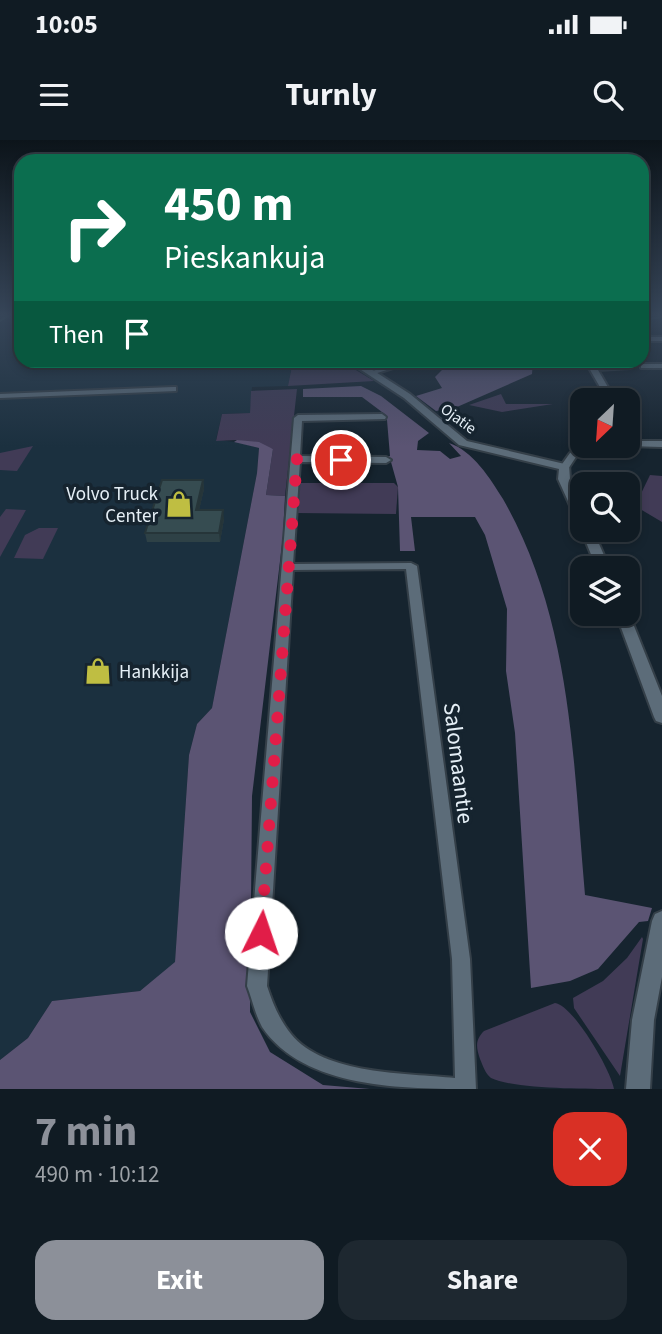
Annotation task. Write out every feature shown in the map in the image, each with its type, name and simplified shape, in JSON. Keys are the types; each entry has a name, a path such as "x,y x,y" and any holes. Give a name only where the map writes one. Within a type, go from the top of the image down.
{"street":[{"name":"Ojatie","path":"363,368 407,396 463,443 565,467"},
{"path":"371,373 388,368"},
{"path":"593,368 605,388"},
{"path":"0,396 173,389"},
{"path":"382,417 298,418 257,986 262,1012 277,1042 304,1066 337,1076 458,1089"},
{"path":"640,443 662,443"},
{"path":"570,492 564,479 565,467 571,458"},
{"path":"297,459 386,460"},
{"name":"Salomaantie","path":"288,567 411,566 461,959 466,1089"},
{"path":"628,626 662,717"},
{"path":"638,1089 643,1020 662,921"}],"shaded area":[{"path":"0,358 14,358 14,368 292,368 288,386 252,387 250,413 222,414 216,440 259,448 257,473 212,708 197,724 189,755 175,963 140,991 52,1001 28,1038 0,1060"},
{"path":"292,368 353,368 374,381 288,386"},
{"path":"444,368 532,368 532,374 457,407 436,411 416,396 442,388 435,377"},
{"path":"361,386 381,396 429,433 418,441 417,450 440,451 450,459 461,456 449,443 466,452 480,466 503,499 526,545 543,593 556,642 572,742 585,895 652,908 648,921 639,922 598,969 570,981 531,988 515,733 506,671 507,609 485,535 475,517 411,517 415,551 400,551 398,487 391,462 386,461 386,457 390,456 387,420 383,416 386,415 362,397 303,397 303,389"},
{"path":"297,389 285,496 266,495 273,449 237,440 216,441 222,414 250,413 251,391"},
{"path":"501,394 506,404 553,404 502,412 469,405"},
{"path":"234,442 259,442 273,449 266,495 285,496 283,536 252,796 250,1012 270,1052 323,1085 370,1089 0,1089 0,1060 28,1038 52,1001 140,991 175,962 189,755 197,724 212,708 257,473 259,448"},
{"path":"33,446 17,471 0,470 0,453"},
{"path":"650,475 662,476 662,522 640,509 640,496"},
{"path":"300,483 394,483 398,487 396,514 295,513"},
{"path":"6,509 26,510 0,557 0,517"},
{"path":"39,528 58,528 43,559 14,558 25,535"},
{"path":"642,937 620,1076 574,1008 573,998 603,981 627,958"},
{"path":"555,1003 563,1006 581,1026 606,1068 614,1089 550,1088 516,1084 501,1082 487,1074 477,1047 479,1037 484,1031"}],"building":[{"name":"Volvo Truck Center","path":"162,480 203,480 196,510 223,510 219,533 145,533"}],"place":[{"name":"Volvo Truck Center","path":"179,504"},
{"name":"Hankkija","path":"98,671"}],"route":[{"path":"261,933 297,459 341,460"}]}
